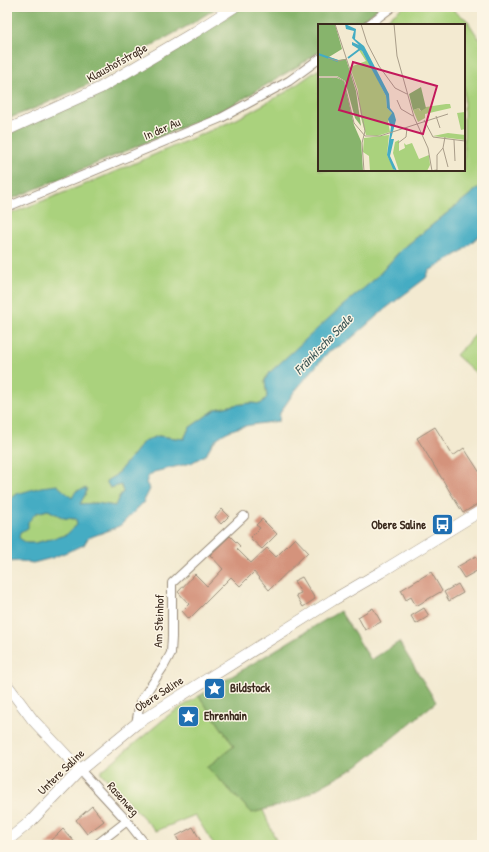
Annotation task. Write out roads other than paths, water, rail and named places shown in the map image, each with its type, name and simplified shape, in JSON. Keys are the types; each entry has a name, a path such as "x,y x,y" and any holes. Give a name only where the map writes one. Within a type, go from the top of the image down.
{"main road":[{"name":"Klaushofstraße","path":"7,130 100,88 196,32 234,7"},
{"name":"Obere Saline","path":"136,724 320,608 482,510"},
{"path":"7,685 34,720 80,770"},
{"name":"Untere Saline","path":"7,841 31,821 80,770 136,724"}],"street":[{"path":"369,24 392,7"},
{"name":"In der Au","path":"7,207 220,118 289,81 318,61"},
{"name":"Am Steinhof","path":"136,724 140,702 164,666 170,653 172,638 172,582 244,516"},
{"name":"Rasenweg","path":"80,770 146,845"},
{"path":"96,845 126,821"}],"water":[{"name":"Fränkische Saale","path":"482,185 482,233 461,252 429,271 426,278 385,309 346,343 329,351 294,392 280,413 279,421 237,428 227,432 212,444 207,454 191,463 154,472 148,477 146,483 150,489 143,503 121,525 88,538 84,545 52,558 33,563 20,561 7,562 7,502 17,494 41,487 57,485 72,498 76,491 87,488 80,504 96,503 115,506 123,492 121,485 110,488 106,481 116,475 144,441 158,436 184,439 189,428 216,409 251,403 261,404 267,397 265,380 268,374 340,308 376,278 401,250","holes":["48,510 64,518 76,519 77,525 66,535 35,543 27,543 19,538 20,532 28,528 28,522 36,513"]}],"place":[{"name":"Obere Saline","path":"442,525"},
{"name":"Bildstock","path":"215,688"},
{"name":"Ehrenhain","path":"188,716"}]}
